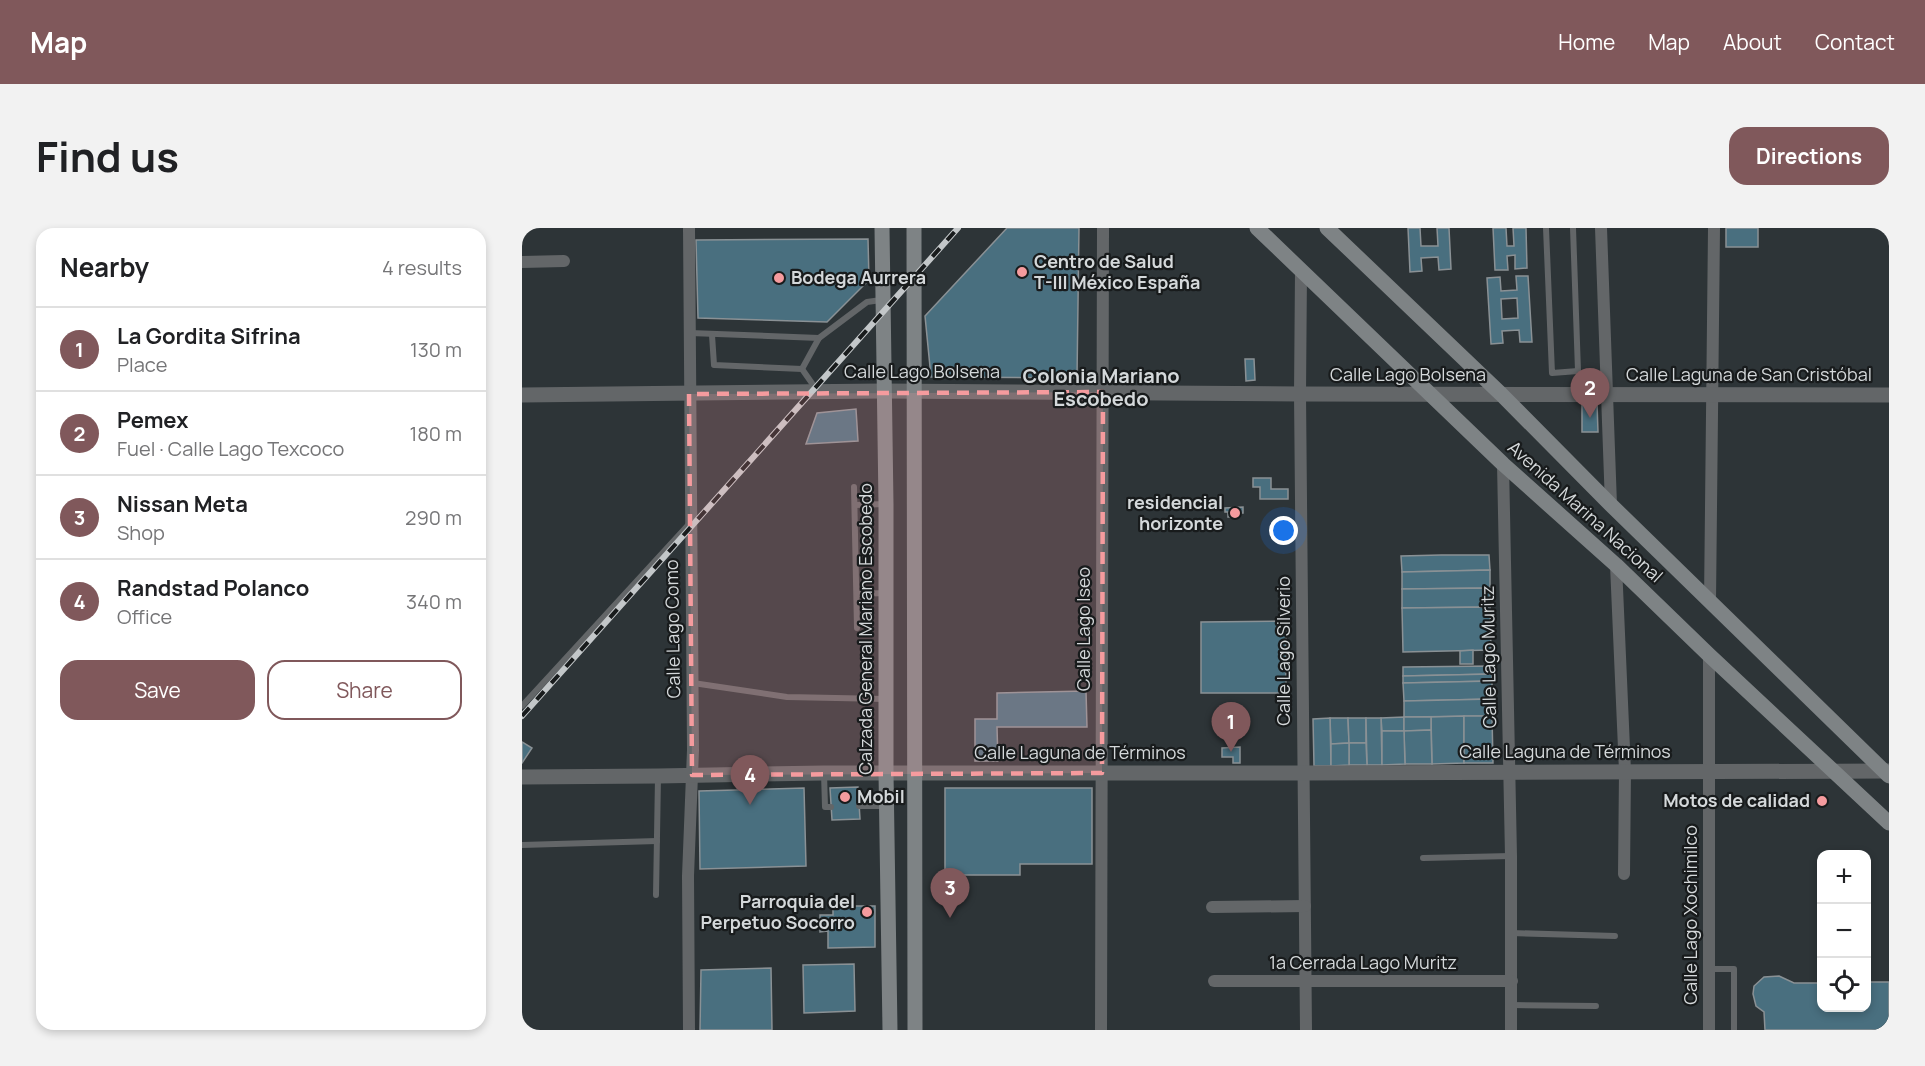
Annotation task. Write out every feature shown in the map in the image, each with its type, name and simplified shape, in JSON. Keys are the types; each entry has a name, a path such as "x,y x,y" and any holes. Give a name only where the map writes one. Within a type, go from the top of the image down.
{"main road":[{"name":"Calzada General Mariano Escobedo","path":"882,228 890,1030"},
{"path":"914,228 915,1030"},
{"name":"Avenida Marina Nacional","path":"1257,228 1503,464 1616,565 1889,824"},
{"name":"Avenida Marina Nacional","path":"1327,228 1501,394 1611,505 1887,772"}],"street":[{"name":"Calle Lago Como","path":"689,228 692,683 692,775 688,876 689,1030"},
{"name":"Calle Lago Iseo","path":"1101,1030 1103,228"},
{"path":"1601,228 1611,505"},
{"path":"1710,601 1714,228"},
{"path":"522,262 564,261"},
{"name":"Calle Lago Silverio","path":"1301,271 1300,394 1306,1030"},
{"name":"Calle Lago Bolsena","path":"522,395 822,392 1501,394"},
{"name":"Calle Laguna de San Cristóbal","path":"1501,394 1889,395"},
{"name":"Calle Lago Muritz","path":"1503,464 1510,772 1511,1030"},
{"path":"1616,565 1625,771 1624,874"},
{"name":"Calle Lago Xochimilco","path":"1709,655 1709,1030"},
{"name":"Calle Laguna de Términos","path":"522,777 824,772 1303,773 1833,770 1887,772"},
{"path":"1212,907 1305,906"},
{"name":"1a Cerrada Lago Muritz","path":"1214,981 1512,981"}],"lane":[{"path":"1546,228 1552,373 1578,371 1573,228"},
{"path":"802,369 819,338 867,302 882,300"},
{"path":"690,333 819,338"},
{"path":"712,335 714,366 802,369"},
{"path":"802,369 814,388 822,392"},
{"path":"854,487 857,628"},
{"path":"855,505 886,504"},
{"path":"522,706 691,522"},
{"path":"857,594 886,593"},
{"path":"692,683 787,697 886,699"},
{"path":"824,772 825,807 831,807"},
{"path":"656,894 658,776"},
{"path":"860,806 887,806"},
{"path":"522,845 657,841"},
{"path":"1423,858 1511,856"},
{"path":"1511,933 1615,936"},
{"path":"1709,969 1734,969 1734,1030"},
{"path":"1511,1005 1596,1006"}],"highlighted area":[{"path":"1103,392 1102,773 692,775 689,394"}],"building":[{"name":"Centro de Salud T-III México España","path":"1007,228 1079,228 1077,378 931,377 925,316"},
{"path":"1408,228 1420,228 1421,246 1438,246 1437,228 1449,228 1451,269 1439,270 1438,257 1421,258 1422,271 1410,272"},
{"path":"1493,228 1506,228 1507,246 1514,246 1513,228 1526,228 1527,268 1515,269 1515,255 1507,256 1508,270 1495,270"},
{"path":"1726,228 1758,228 1758,247 1726,247"},
{"path":"868,239 869,280 827,322 698,318 696,240"},
{"path":"1516,276 1528,276 1532,342 1520,342 1519,330 1502,331 1503,343 1491,344 1487,278 1500,277 1501,291 1517,290","holes":["1517,298 1518,318 1502,319 1501,299"]},
{"path":"1245,359 1254,359 1255,380 1246,381"},
{"path":"1597,403 1598,432 1582,432 1582,404"},
{"path":"856,409 858,441 806,444 817,413"},
{"path":"1253,478 1271,478 1271,489 1288,489 1288,499 1260,499 1260,487 1253,487"},
{"name":"residencial horizonte","path":"1243,507 1243,513 1239,513 1239,517 1228,517 1228,512 1225,512 1225,508"},
{"path":"1489,555 1490,570 1402,572 1401,556"},
{"path":"1490,570 1490,588 1402,589 1402,572"},
{"path":"1490,588 1490,607 1402,608 1402,589"},
{"path":"1490,607 1491,650 1403,652 1402,608"},
{"path":"1286,621 1286,693 1201,693 1201,622"},
{"path":"1473,650 1473,664 1460,664 1460,651"},
{"path":"1491,666 1492,674 1403,676 1403,667"},
{"path":"1492,674 1492,681 1403,683 1403,676"},
{"path":"1492,681 1492,699 1404,701 1403,683"},
{"path":"1086,691 1087,727 997,727 998,761 975,761 975,719 997,719 997,693"},
{"path":"1492,699 1492,716 1404,717 1404,701"},
{"path":"1464,716 1464,763 1432,764 1431,717"},
{"path":"1464,716 1492,716 1493,763 1464,763"},
{"path":"1404,717 1404,731 1382,731 1381,718"},
{"path":"1404,717 1431,717 1431,730 1404,731"},
{"path":"1330,718 1348,718 1349,743 1331,744"},
{"path":"1330,718 1331,766 1314,766 1313,719"},
{"path":"1348,718 1366,718 1366,743 1349,743"},
{"path":"1366,718 1381,718 1382,765 1367,765"},
{"path":"1431,730 1432,764 1405,764 1404,731"},
{"path":"1382,731 1404,731 1405,764 1382,765"},
{"path":"522,742 532,748 522,763"},
{"path":"1349,743 1366,743 1367,765 1349,765"},
{"path":"1349,743 1349,765 1331,766 1331,744"},
{"path":"1240,747 1240,763 1233,763 1233,757 1222,757 1222,748"},
{"name":"Mobil","path":"858,787 860,819 832,820 830,788"},
{"path":"804,788 806,866 700,869 699,791"},
{"path":"945,788 1092,788 1092,864 1020,864 1020,875 945,875"},
{"path":"833,906 875,906 875,947 828,948 828,931 820,932 820,915 833,915"},
{"path":"854,964 855,1011 804,1013 803,965"},
{"path":"771,968 772,1030 700,1030 701,970"},
{"path":"1779,976 1794,983 1817,983 1817,1012 1871,1012 1871,982 1889,982 1889,1030 1765,1030 1764,1012 1756,1006 1753,994 1754,986 1764,977"}],"railway":[{"path":"522,716 958,228"}],"place":[{"name":"Centro de Salud T-III México España","path":"1022,272"},
{"name":"Bodega Aurrera","path":"779,278"},
{"name":"Pemex","path":"1590,418"},
{"name":"residencial horizonte","path":"1235,513"},
{"name":"La Gordita Sifrina","path":"1231,752"},
{"name":"Mobil","path":"845,797"},
{"name":"Motos de calidad","path":"1822,801"},
{"name":"Randstad Polanco","path":"750,805"},
{"name":"Parroquia del Perpetuo Socorro","path":"867,912"},
{"name":"Nissan Meta","path":"950,918"}],"district":[{"name":"Colonia Mariano Escobedo","path":"1101,388"}]}
